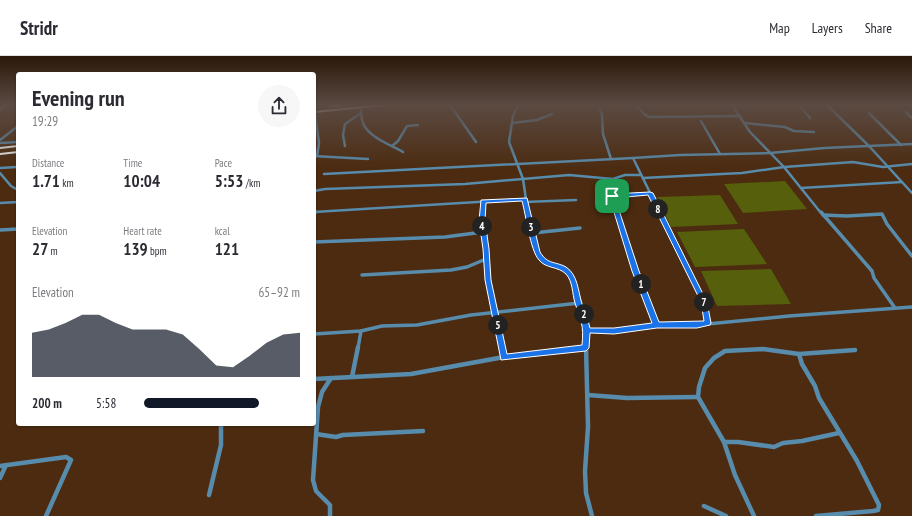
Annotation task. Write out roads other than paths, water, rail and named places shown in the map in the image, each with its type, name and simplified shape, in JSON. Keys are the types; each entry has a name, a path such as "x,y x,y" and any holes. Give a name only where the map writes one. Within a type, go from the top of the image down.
{"highway":[{"path":"0,148 16,146"},
{"path":"0,154 16,152"}],"street":[{"path":"317,126 320,143 316,156 368,159"},
{"path":"345,126 343,135 345,146"},
{"path":"366,126 377,137 403,152"},
{"path":"392,146 398,141 407,126"},
{"path":"466,126 470,130 476,142"},
{"path":"511,126 509,142 523,179 525,200 537,252 541,259 547,264 562,268 568,273 574,284 587,331 588,427 585,471 586,493 592,516"},
{"path":"603,126 603,134 611,159"},
{"path":"704,126 720,154"},
{"path":"747,126 750,132 784,167 823,215 872,271 874,278 895,308"},
{"path":"780,126 797,132 814,132"},
{"path":"849,126 912,193"},
{"path":"882,126 901,145"},
{"path":"0,142 16,128"},
{"path":"0,142 16,142"},
{"path":"324,174 518,163 680,155 770,153 824,148 911,145"},
{"path":"633,158 704,302 707,323"},
{"path":"316,191 350,188 465,184 569,175 613,179 625,175 642,176 735,173 784,167 853,162 888,166 912,164"},
{"path":"0,168 16,167"},
{"path":"0,173 10,186 16,189"},
{"path":"801,188 902,182"},
{"path":"650,193 615,196 612,198 636,271 657,325"},
{"path":"316,212 525,200 576,200"},
{"path":"0,203 16,202"},
{"path":"483,202 482,221 488,280 504,357"},
{"path":"823,215 847,216 882,214 887,224 912,256"},
{"path":"533,233 580,228"},
{"path":"0,230 16,229"},
{"path":"316,242 445,237 483,232"},
{"path":"362,275 451,270 466,268 486,259"},
{"path":"316,334 361,331 382,326 417,325 471,315 579,303"},
{"path":"587,331 614,331 657,325 697,325 912,307"},
{"path":"352,377 361,331"},
{"path":"316,379 411,374 504,357 586,348"},
{"path":"754,516 735,475 724,442 698,397 698,387 705,368 714,358 725,351 763,349 799,354 855,350"},
{"path":"799,354 802,364 839,433 857,461 879,505 878,510 816,516"},
{"path":"330,516 330,505 314,488 318,407 322,392 331,378"},
{"path":"588,395 628,398 698,397"},
{"path":"209,495 221,445 221,426"},
{"path":"316,434 336,437 343,435 422,431"},
{"path":"724,442 738,442 774,447 783,443 802,441 839,433"},
{"path":"0,466 66,457 71,460 46,516"},
{"path":"0,478 6,466"},
{"path":"704,506 726,516"}]}
